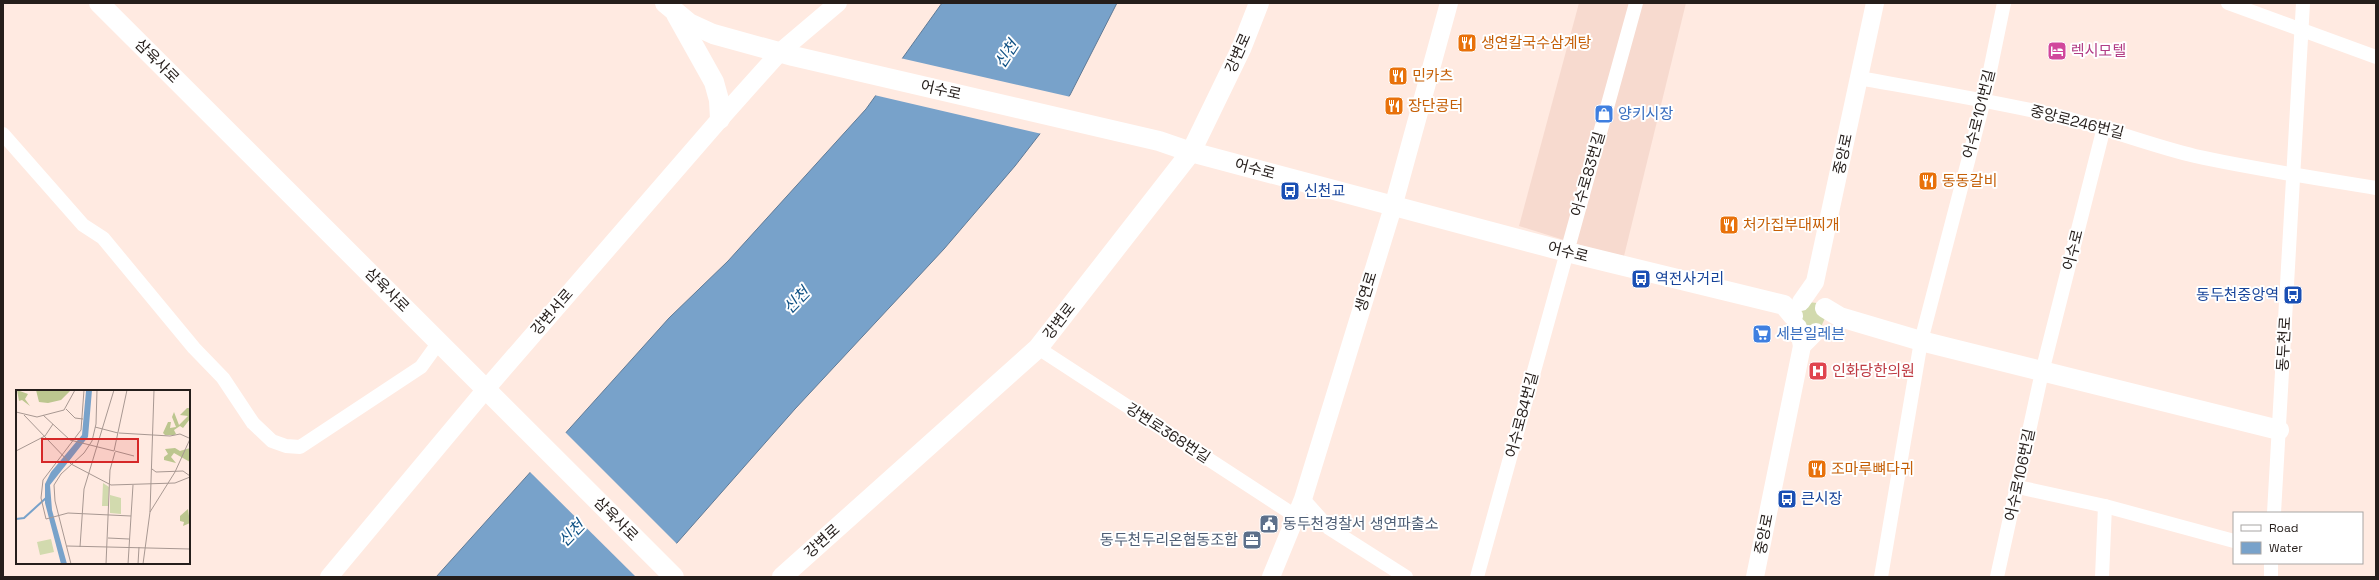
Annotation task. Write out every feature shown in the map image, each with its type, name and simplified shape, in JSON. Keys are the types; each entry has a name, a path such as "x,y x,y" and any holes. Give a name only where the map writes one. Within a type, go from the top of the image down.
{"main road":[{"name":"삼육사로","path":"99,3 674,577"},
{"name":"강변로","path":"782,577 1038,348 1191,152 1241,48 1259,3"},
{"name":"어수로","path":"670,7 689,23 713,34 780,52 1159,141 1191,152 1393,207 1794,312"},
{"path":"670,7 714,82 719,100 720,119"},
{"path":"1827,320 1921,341 2279,430"}],"street":[{"path":"780,52 838,3"},
{"name":"생연로","path":"1271,577 1303,499 1393,207 1449,3"},
{"name":"어수로83번길","path":"1567,252 1636,3"},
{"name":"중앙로","path":"1794,312 1815,282 1875,3"},
{"name":"어수로101번길","path":"1881,577 1921,341 1984,100 2004,3"},
{"path":"2228,3 2376,57"},
{"name":"동두천로","path":"2274,512 2292,175 2303,3"},
{"name":"강변서로","path":"329,577 486,389 780,52"},
{"name":"중앙로246번길","path":"1859,78 1984,100 2104,127 2193,155 2292,175"},
{"name":"어수로","path":"2042,372 2104,127"},
{"path":"3,134 84,224 103,238 194,348 223,378 253,423 272,440 286,446 300,447 421,366 439,342"},
{"path":"2292,175 2376,188"},
{"name":"어수로84번길","path":"1477,577 1567,252"},
{"path":"1815,282 1827,320"},
{"path":"1794,312 1815,300 1827,320"},
{"path":"1794,312 1811,333 1827,320"},
{"path":"1794,312 1802,346"},
{"path":"1802,346 1827,320"},
{"name":"중앙로","path":"1755,577 1802,346"},
{"name":"강변로368번길","path":"1038,348 1296,517"},
{"name":"어수로106번길","path":"1998,577 2042,372"},
{"path":"2018,487 2105,506 2233,541"},
{"path":"1303,499 1329,528 1406,577"},
{"path":"2102,577 2105,506"},
{"path":"2271,564 2271,577"}],"shaded area":[{"name":"양키시장","path":"1579,3 1686,3 1624,256 1596,250 1519,226"}],"green space":[{"path":"1808,302 1817,303 1825,318 1821,327 1807,330 1797,311"}],"water":[{"name":"신천","path":"942,3 1117,3 1070,95 1015,166 944,249 795,409 647,577 436,577 669,318 728,261 866,109"}],"pier":[{"path":"900,58 1071,97 1042,134 874,95"},
{"path":"564,431 678,545 649,577 636,577 529,471"}],"place":[{"name":"생연칼국수삼계탕","path":"1467,43"},
{"name":"렉시모텔","path":"2057,51"},
{"name":"민카츠","path":"1398,76"},
{"name":"장단콩터","path":"1394,106"},
{"name":"양키시장","path":"1604,114"},
{"name":"동동갈비","path":"1928,181"},
{"name":"신천교","path":"1290,191"},
{"name":"처가집부대찌개","path":"1729,225"},
{"name":"역전사거리","path":"1641,279"},
{"name":"동두천중앙역","path":"2293,295"},
{"name":"세븐일레븐","path":"1762,334"},
{"name":"인화당한의원","path":"1818,371"},
{"name":"조마루뼈다귀","path":"1817,469"},
{"name":"큰시장","path":"1787,499"},
{"name":"동두천경찰서 생연파출소","path":"1269,524"},
{"name":"동두천두리온협동조합","path":"1252,540"}]}
